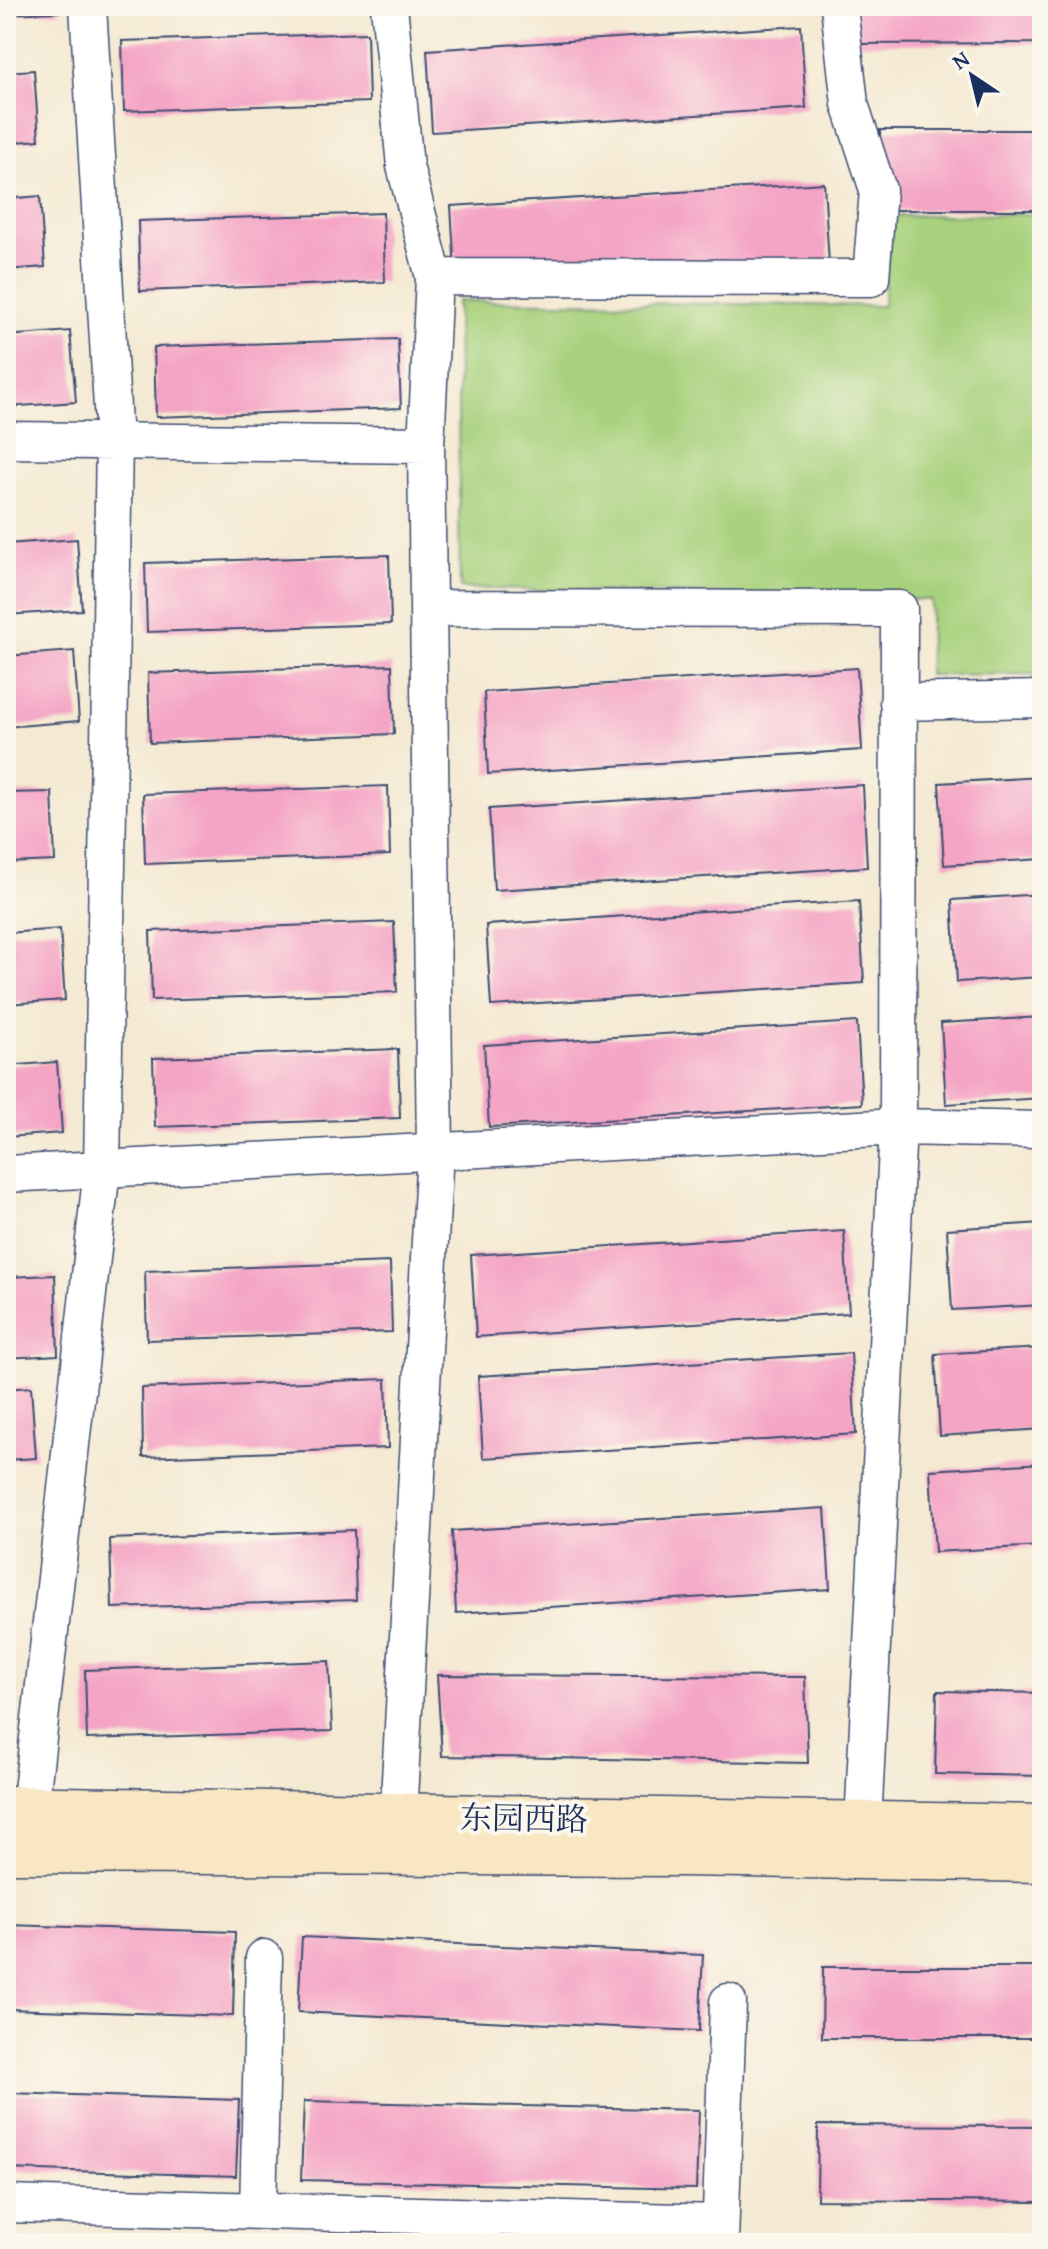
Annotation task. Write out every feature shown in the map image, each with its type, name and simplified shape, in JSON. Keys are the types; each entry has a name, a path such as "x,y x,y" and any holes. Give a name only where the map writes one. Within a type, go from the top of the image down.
{"main road":[{"name":"东园西路","path":"18,1808 1042,1827"},
{"name":"东园西路","path":"6,1851 681,1854 1042,1860"}],"street":[{"path":"18,1808 102,1169 114,441 88,6"},
{"path":"389,6 405,166 434,277 426,445 435,1151 398,1816"},
{"path":"434,277 871,278 878,190 850,104 839,6"},
{"path":"6,440 426,445"},
{"path":"428,608 899,609 898,1127 863,1824"},
{"path":"898,702 1042,699"},
{"path":"6,1174 898,1127 1042,1130"},
{"path":"258,2211 264,1958"},
{"path":"6,2204 258,2211 720,2233 728,2002"}],"green space":[{"path":"1042,214 1042,674 928,675 931,600 460,588 457,301 883,306 891,216"}],"building":[{"path":"6,6 58,6 59,12 6,14"},
{"path":"857,6 1042,6 1042,43 857,44"},
{"path":"801,26 806,108 432,132 427,50"},
{"path":"367,33 369,102 124,111 122,41"},
{"path":"34,70 39,140 6,143 6,72"},
{"path":"880,130 1042,130 1042,210 881,210"},
{"path":"824,183 829,264 456,288 451,206"},
{"path":"40,196 45,267 6,270 6,199"},
{"path":"383,213 385,282 140,291 138,221"},
{"path":"70,331 76,402 6,407 6,336"},
{"path":"398,339 401,408 156,417 154,347"},
{"path":"77,539 82,610 6,615 6,544"},
{"path":"389,555 391,624 147,632 145,563"},
{"path":"74,651 79,721 6,727 6,656"},
{"path":"392,665 394,734 150,743 148,673"},
{"path":"857,668 862,750 488,774 484,692"},
{"path":"1042,777 1042,859 944,865 939,783"},
{"path":"863,785 867,867 494,890 489,809"},
{"path":"388,786 390,855 145,864 143,794"},
{"path":"52,792 55,861 6,863 6,793"},
{"path":"1042,894 1042,977 957,982 952,900"},
{"path":"859,901 864,983 491,1006 486,925"},
{"path":"394,922 397,992 152,1000 150,931"},
{"path":"60,929 65,1000 6,1004 6,933"},
{"path":"1042,1017 1042,1098 946,1104 941,1023"},
{"path":"857,1022 862,1104 489,1127 484,1045"},
{"path":"398,1049 400,1118 155,1127 153,1058"},
{"path":"57,1062 62,1133 6,1137 6,1066"},
{"path":"1042,1223 1042,1305 952,1310 947,1229"},
{"path":"844,1231 849,1313 476,1337 471,1255"},
{"path":"390,1262 392,1332 147,1340 145,1271"},
{"path":"55,1275 58,1355 6,1358 6,1277"},
{"path":"1042,1348 1042,1429 940,1436 935,1354"},
{"path":"851,1353 856,1434 483,1458 478,1376"},
{"path":"386,1379 388,1448 143,1457 142,1388"},
{"path":"31,1387 36,1458 6,1460 6,1389"},
{"path":"1042,1463 1042,1546 935,1552 930,1470"},
{"path":"825,1508 830,1589 456,1613 452,1531"},
{"path":"354,1530 356,1600 112,1608 110,1539"},
{"path":"329,1661 332,1731 87,1739 85,1670"},
{"path":"437,1675 805,1677 808,1763 442,1756"},
{"path":"937,1691 1042,1693 1042,1776 935,1774"},
{"path":"6,1925 235,1932 233,2016 6,2009"},
{"path":"302,1937 703,1955 699,2031 298,2012"},
{"path":"823,1967 1042,1967 1042,2038 822,2038"},
{"path":"6,2093 239,2100 236,2176 6,2169"},
{"path":"304,2101 699,2110 696,2189 301,2180"},
{"path":"818,2125 1042,2126 1042,2202 817,2200"}]}
